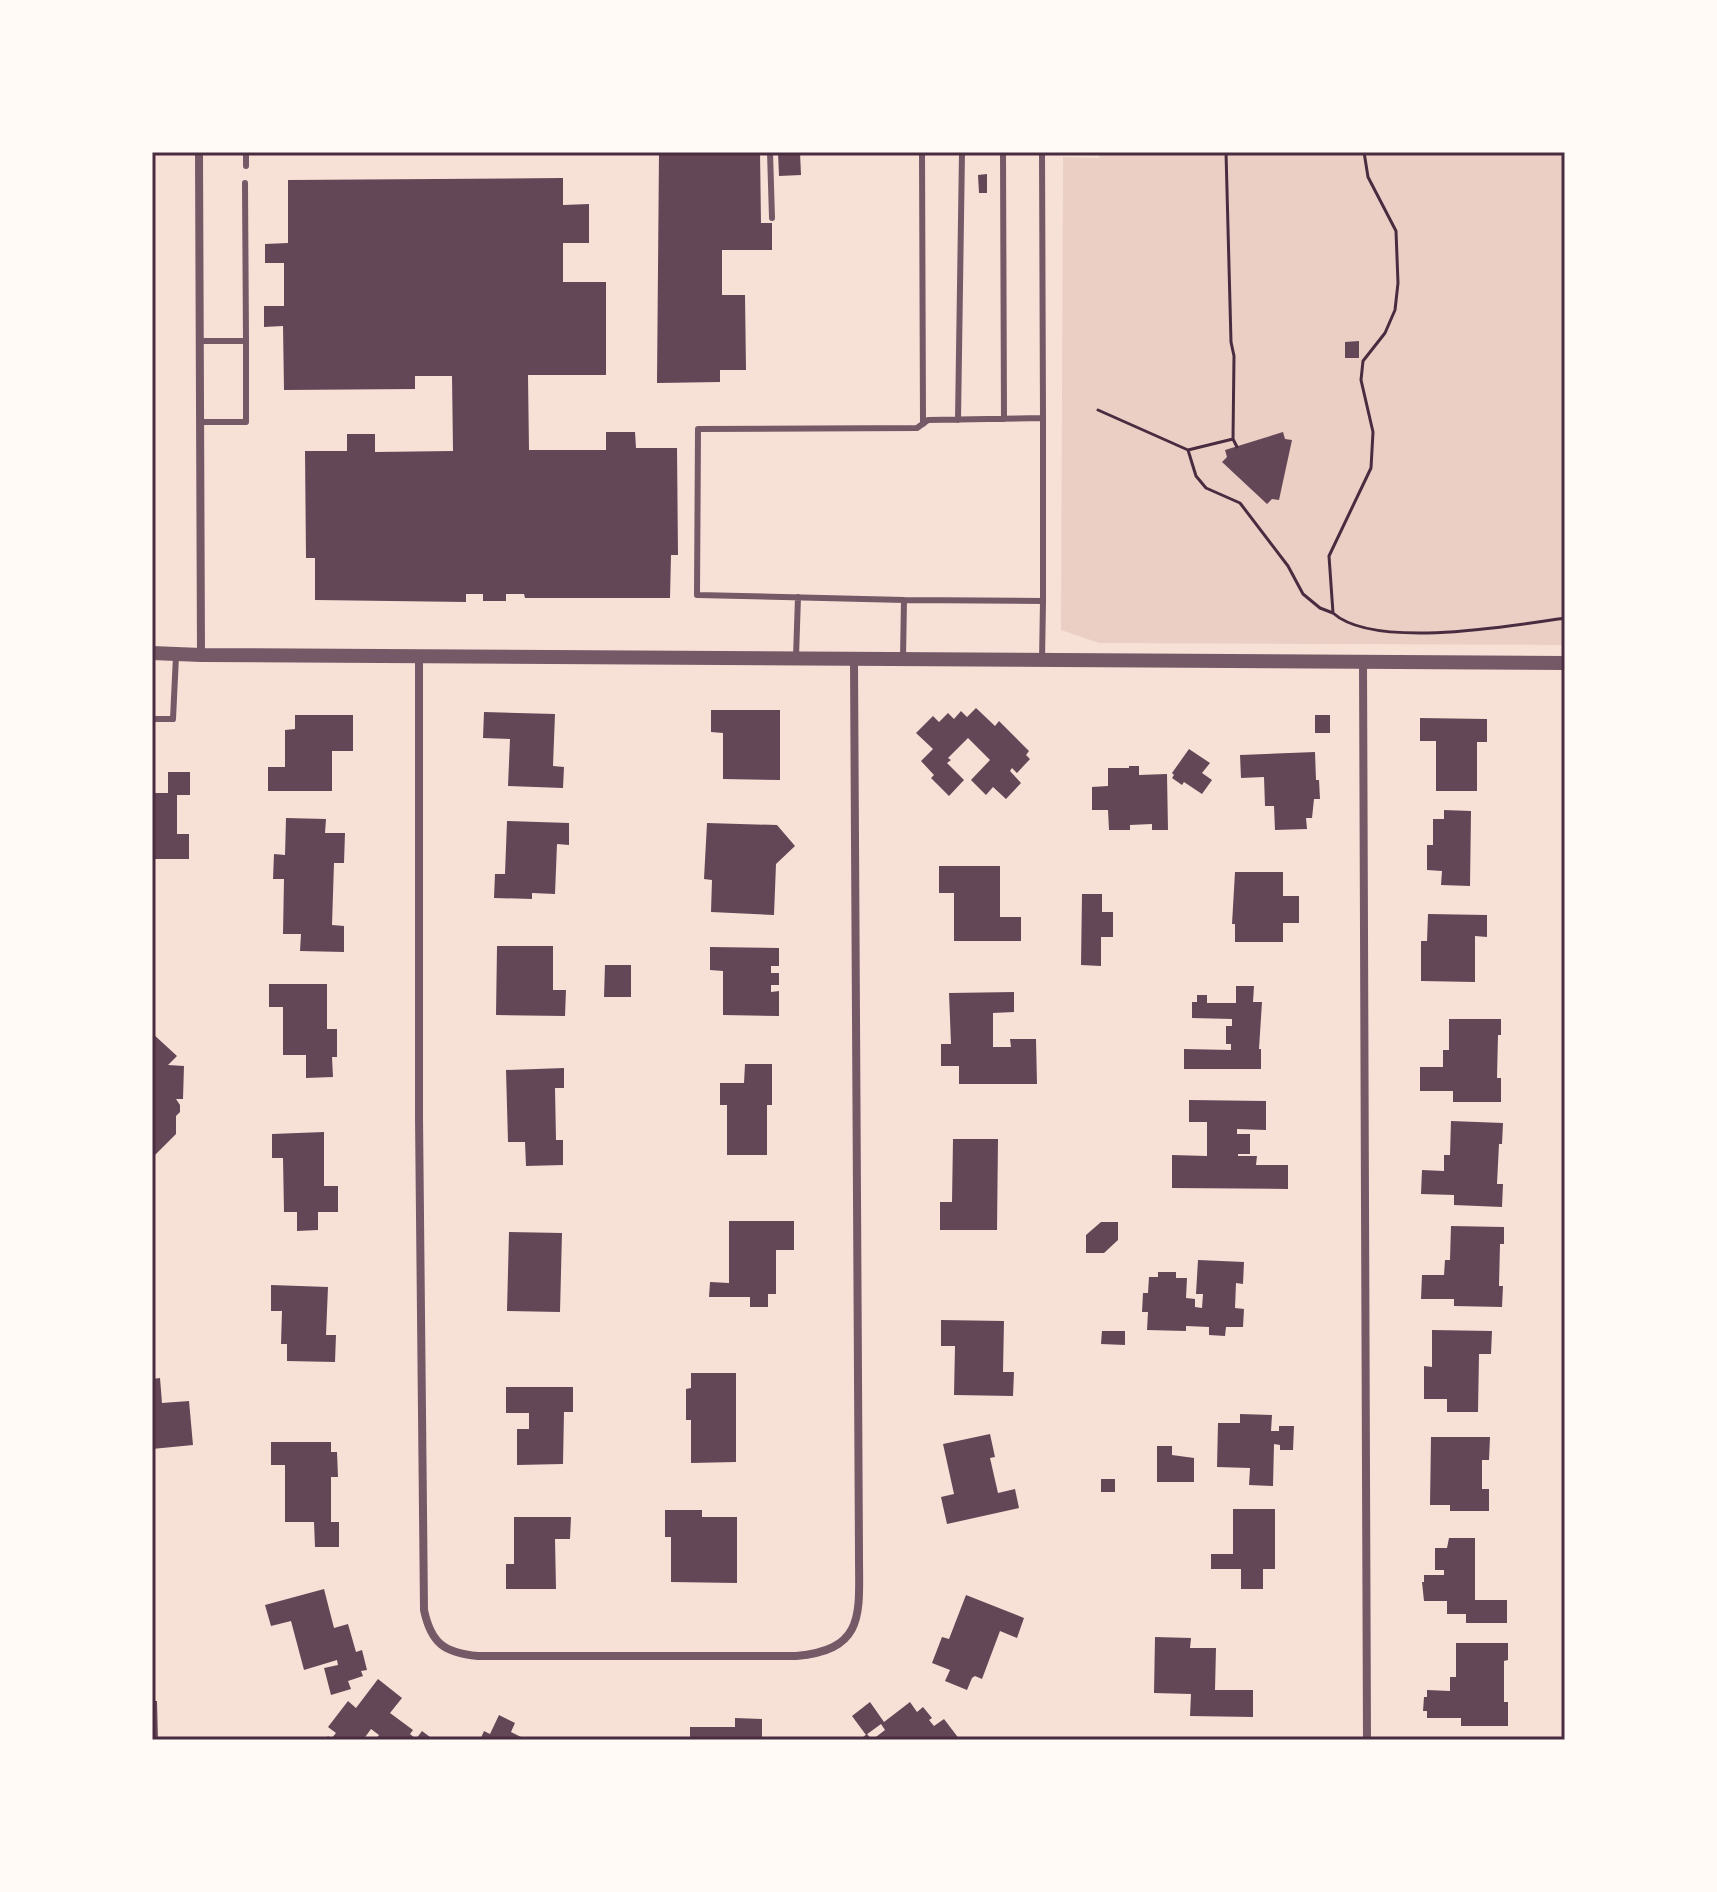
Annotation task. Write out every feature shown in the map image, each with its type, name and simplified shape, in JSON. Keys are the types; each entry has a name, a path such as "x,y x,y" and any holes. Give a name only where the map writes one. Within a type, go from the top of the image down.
{"street":[{"path":"199,152 201,655"},
{"path":"152,653 1565,663"},
{"path":"419,657 423,1566 427,1620 434,1638 445,1648 478,1656 811,1655 839,1646 849,1636 853,1626 859,1599 854,660"},
{"path":"1363,662 1367,1740"}],"lane":[{"path":"246,152 246,166"},
{"path":"770,152 772,218"},
{"path":"922,152 923,424"},
{"path":"958,420 962,152"},
{"path":"1003,152 1004,419"},
{"path":"1042,152 1042,661"},
{"path":"201,422 246,422 245,183"},
{"path":"200,341 246,341"},
{"path":"1043,418 928,420 917,428 698,429 697,595 1043,601"},
{"path":"796,659 798,597"},
{"path":"903,660 904,600"},
{"path":"152,719 173,719 176,654"}],"path":[{"path":"1226,152 1231,342 1234,356 1233,439 1237,447"},
{"path":"1333,613 1329,556 1371,468 1373,432 1361,380 1363,361 1385,333 1395,310 1398,283 1396,231 1368,177 1364,152"},
{"path":"1098,410 1188,450 1233,439"},
{"path":"1188,450 1196,476 1206,488 1240,503 1288,566 1303,594 1344,622 1356,627 1453,632 1565,618"}],"shaded area":[{"path":"1100,152 1565,152 1565,645 1099,643 1061,630 1063,157 1099,158"}],"building":[{"path":"659,152 760,152 761,223 772,223 772,250 722,250 722,295 745,295 746,370 720,370 720,382 657,383"},
{"path":"778,152 800,152 801,175 779,176"},
{"path":"987,174 987,193 979,193 978,175"},
{"path":"563,178 563,205 589,204 589,243 563,243 563,282 606,282 606,375 528,375 529,450 606,450 606,432 635,432 636,448 677,448 678,555 671,555 670,598 525,598 524,594 506,594 506,601 483,601 483,594 466,594 466,602 315,600 315,558 306,558 305,451 347,451 347,434 375,434 375,452 453,451 452,376 415,376 415,389 284,390 283,326 264,327 264,306 284,306 284,263 265,263 265,244 288,243 288,180"},
{"path":"1359,341 1359,358 1345,358 1345,342"},
{"path":"1283,432 1285,439 1292,440 1279,500 1272,499 1267,504 1222,462 1227,457 1225,450"},
{"path":"976,708 995,726 999,721 1029,751 1026,755 1030,759 1017,773 1012,768 1010,771 1021,783 1006,799 993,787 986,795 971,780 990,760 968,738 948,758 951,760 947,763 964,780 949,796 931,778 934,775 921,761 933,749 916,733 933,716 939,722 948,713 954,719 961,711 967,717"},
{"path":"711,710 780,710 780,780 723,779 723,733 711,732"},
{"path":"484,712 555,714 553,766 564,767 563,788 508,786 510,739 483,738"},
{"path":"295,715 353,715 353,751 332,751 332,791 268,791 268,767 285,767 285,730 295,729"},
{"path":"1315,715 1330,715 1330,733 1315,733"},
{"path":"1420,718 1487,719 1487,742 1477,742 1477,791 1436,791 1436,741 1420,741"},
{"path":"1189,749 1210,763 1202,773 1212,780 1202,794 1172,778 1172,773"},
{"path":"1315,752 1320,799 1314,799 1312,818 1306,818 1307,829 1275,830 1274,806 1265,806 1264,777 1241,778 1240,755"},
{"path":"1139,766 1139,775 1167,774 1168,830 1152,830 1152,824 1130,825 1130,830 1109,830 1108,810 1092,810 1092,787 1108,786 1108,768"},
{"path":"168,772 190,772 190,795 177,795 177,834 189,834 189,859 152,859 152,793 168,793"},
{"path":"1444,810 1471,811 1470,886 1441,885 1442,871 1427,870 1427,845 1433,845 1433,819 1444,819"},
{"path":"286,818 326,819 325,833 345,833 344,863 334,863 332,925 344,926 344,952 300,951 301,934 283,934 284,879 273,879 274,854 285,855"},
{"path":"507,821 569,823 569,845 557,844 555,894 532,893 532,899 494,898 495,874 505,874"},
{"path":"707,823 777,825 795,846 776,864 774,915 711,912 712,880 704,879"},
{"path":"939,866 1000,866 1000,917 1021,917 1021,941 954,941 954,893 939,893"},
{"path":"1235,872 1283,872 1283,896 1299,896 1299,923 1283,923 1283,942 1235,942 1235,924 1232,924"},
{"path":"1082,894 1102,894 1102,912 1113,912 1113,937 1101,937 1101,966 1081,965"},
{"path":"1428,914 1487,915 1487,937 1475,936 1475,982 1421,981 1421,941 1427,941"},
{"path":"497,946 553,946 553,990 566,990 565,1016 496,1015"},
{"path":"710,947 779,948 779,966 771,966 771,973 779,973 779,985 771,985 771,992 779,991 779,1016 723,1015 723,971 710,970"},
{"path":"605,965 631,965 631,997 604,997"},
{"path":"269,984 327,984 327,1029 337,1029 337,1057 332,1057 333,1077 306,1078 306,1055 283,1055 283,1007 269,1007"},
{"path":"1236,986 1254,986 1253,1002 1262,1002 1261,1069 1184,1069 1184,1049 1231,1050 1231,1044 1226,1044 1226,1026 1232,1026 1232,1019 1192,1018 1192,1002 1197,1002 1197,995 1207,995 1207,1003 1236,1003"},
{"path":"1014,992 1014,1012 993,1013 993,1047 1011,1047 1010,1039 1036,1039 1037,1084 959,1084 959,1066 941,1066 941,1044 951,1044 949,993"},
{"path":"1449,1019 1501,1019 1497,1078 1501,1078 1501,1102 1453,1102 1453,1091 1420,1091 1420,1067 1443,1067 1443,1050 1449,1050"},
{"path":"152,1033 177,1056 168,1065 184,1066 183,1099 176,1099 180,1112 176,1116 176,1134 152,1158"},
{"path":"745,1064 772,1064 772,1105 767,1105 767,1155 727,1155 727,1105 720,1105 720,1083 744,1083"},
{"path":"564,1068 564,1088 555,1088 556,1140 563,1140 563,1165 526,1166 525,1142 508,1142 506,1070"},
{"path":"1189,1100 1266,1101 1266,1130 1237,1129 1237,1134 1250,1134 1250,1154 1238,1156 1257,1156 1256,1165 1288,1165 1288,1189 1172,1188 1172,1155 1207,1156 1207,1122 1189,1122"},
{"path":"1451,1121 1503,1123 1497,1184 1503,1184 1502,1207 1454,1205 1454,1195 1421,1194 1422,1170 1444,1171 1444,1155 1450,1155"},
{"path":"324,1132 324,1186 338,1186 338,1212 318,1212 318,1230 297,1231 297,1212 284,1212 283,1158 272,1158 272,1134"},
{"path":"953,1139 998,1139 997,1230 940,1230 940,1202 952,1202"},
{"path":"729,1221 794,1221 794,1250 776,1250 776,1294 768,1294 768,1307 750,1307 750,1297 709,1297 710,1282 729,1283"},
{"path":"1101,1222 1118,1222 1118,1240 1104,1253 1086,1253 1086,1235"},
{"path":"1451,1226 1504,1227 1504,1244 1500,1244 1502,1307 1454,1306 1454,1299 1421,1299 1422,1275 1444,1275 1445,1260 1450,1260"},
{"path":"509,1232 562,1233 560,1312 507,1311"},
{"path":"1198,1260 1244,1262 1243,1284 1236,1283 1235,1308 1244,1309 1243,1327 1226,1327 1225,1336 1209,1335 1209,1327 1186,1326 1186,1331 1147,1330 1148,1312 1142,1312 1143,1293 1148,1293 1149,1277 1158,1277 1158,1272 1176,1272 1176,1278 1187,1278 1186,1298 1195,1299 1195,1307 1202,1308 1203,1294 1196,1294"},
{"path":"271,1285 328,1287 326,1335 336,1335 335,1362 287,1361 287,1344 281,1344 282,1311 271,1311"},
{"path":"941,1320 1004,1321 1003,1372 1014,1372 1013,1396 954,1395 955,1346 941,1346"},
{"path":"1432,1330 1492,1331 1491,1354 1479,1354 1478,1412 1447,1412 1447,1399 1424,1399 1424,1366 1432,1367"},
{"path":"1102,1331 1125,1331 1125,1345 1101,1344"},
{"path":"691,1373 736,1373 736,1462 691,1463 691,1420 686,1420 686,1389 691,1388"},
{"path":"160,1378 162,1403 189,1401 193,1445 152,1449 152,1379"},
{"path":"506,1387 573,1387 573,1412 564,1412 563,1464 517,1465 517,1429 529,1429 529,1413 506,1413"},
{"path":"1240,1414 1272,1415 1271,1431 1279,1431 1279,1426 1294,1426 1293,1450 1280,1450 1280,1445 1274,1444 1273,1486 1249,1485 1250,1468 1217,1467 1218,1423 1240,1423"},
{"path":"990,1434 995,1457 990,1458 998,1493 1015,1489 1019,1508 947,1524 941,1497 954,1494 943,1444"},
{"path":"1431,1437 1490,1437 1489,1460 1482,1460 1482,1489 1489,1489 1489,1511 1450,1511 1450,1505 1430,1505"},
{"path":"271,1442 331,1442 331,1452 337,1452 338,1477 331,1477 331,1522 339,1522 339,1547 315,1547 314,1522 285,1522 285,1465 271,1465"},
{"path":"1157,1446 1172,1446 1172,1455 1194,1458 1194,1482 1157,1482"},
{"path":"1101,1479 1115,1479 1115,1492 1101,1492"},
{"path":"1233,1509 1275,1509 1275,1569 1263,1569 1263,1589 1241,1589 1241,1569 1211,1569 1211,1554 1233,1554"},
{"path":"665,1510 702,1510 702,1517 737,1517 737,1583 671,1582 671,1537 665,1537"},
{"path":"514,1517 571,1517 570,1539 555,1539 556,1589 506,1589 506,1564 514,1564"},
{"path":"1449,1538 1475,1538 1475,1600 1507,1600 1507,1623 1466,1623 1466,1614 1447,1614 1447,1601 1424,1601 1424,1575 1444,1575 1444,1570 1435,1570 1435,1548 1447,1548"},
{"path":"324,1589 334,1628 348,1624 356,1652 362,1650 367,1670 361,1671 363,1676 348,1681 351,1689 331,1695 324,1668 338,1665 337,1660 304,1670 291,1621 271,1626 265,1605"},
{"path":"966,1595 1024,1618 1017,1638 1000,1631 982,1679 972,1678 967,1690 945,1681 950,1670 932,1663 942,1637 949,1639"},
{"path":"1155,1637 1191,1638 1190,1648 1216,1648 1215,1690 1253,1690 1253,1717 1190,1716 1191,1694 1154,1693"},
{"path":"1456,1643 1508,1643 1508,1660 1504,1661 1504,1702 1508,1702 1508,1726 1461,1726 1461,1718 1427,1718 1427,1711 1423,1711 1427,1690 1450,1691 1450,1677 1456,1677"},
{"path":"378,1679 402,1698 390,1713 413,1730 410,1734 416,1739 422,1731 434,1740 375,1740 379,1735 371,1729 363,1740 325,1740 336,1733 328,1727 348,1701 356,1708"},
{"path":"152,1701 157,1701 158,1740 152,1740"},
{"path":"870,1702 884,1722 910,1702 917,1712 923,1707 934,1726 944,1719 960,1740 872,1740 859,1740 866,1735 852,1716","holes":["881,1724 885,1730 872,1740 867,1734"]},
{"path":"499,1715 515,1723 511,1732 527,1740 480,1740 484,1731 490,1734"},
{"path":"735,1718 762,1719 762,1740 690,1740 690,1727 735,1727"}]}
